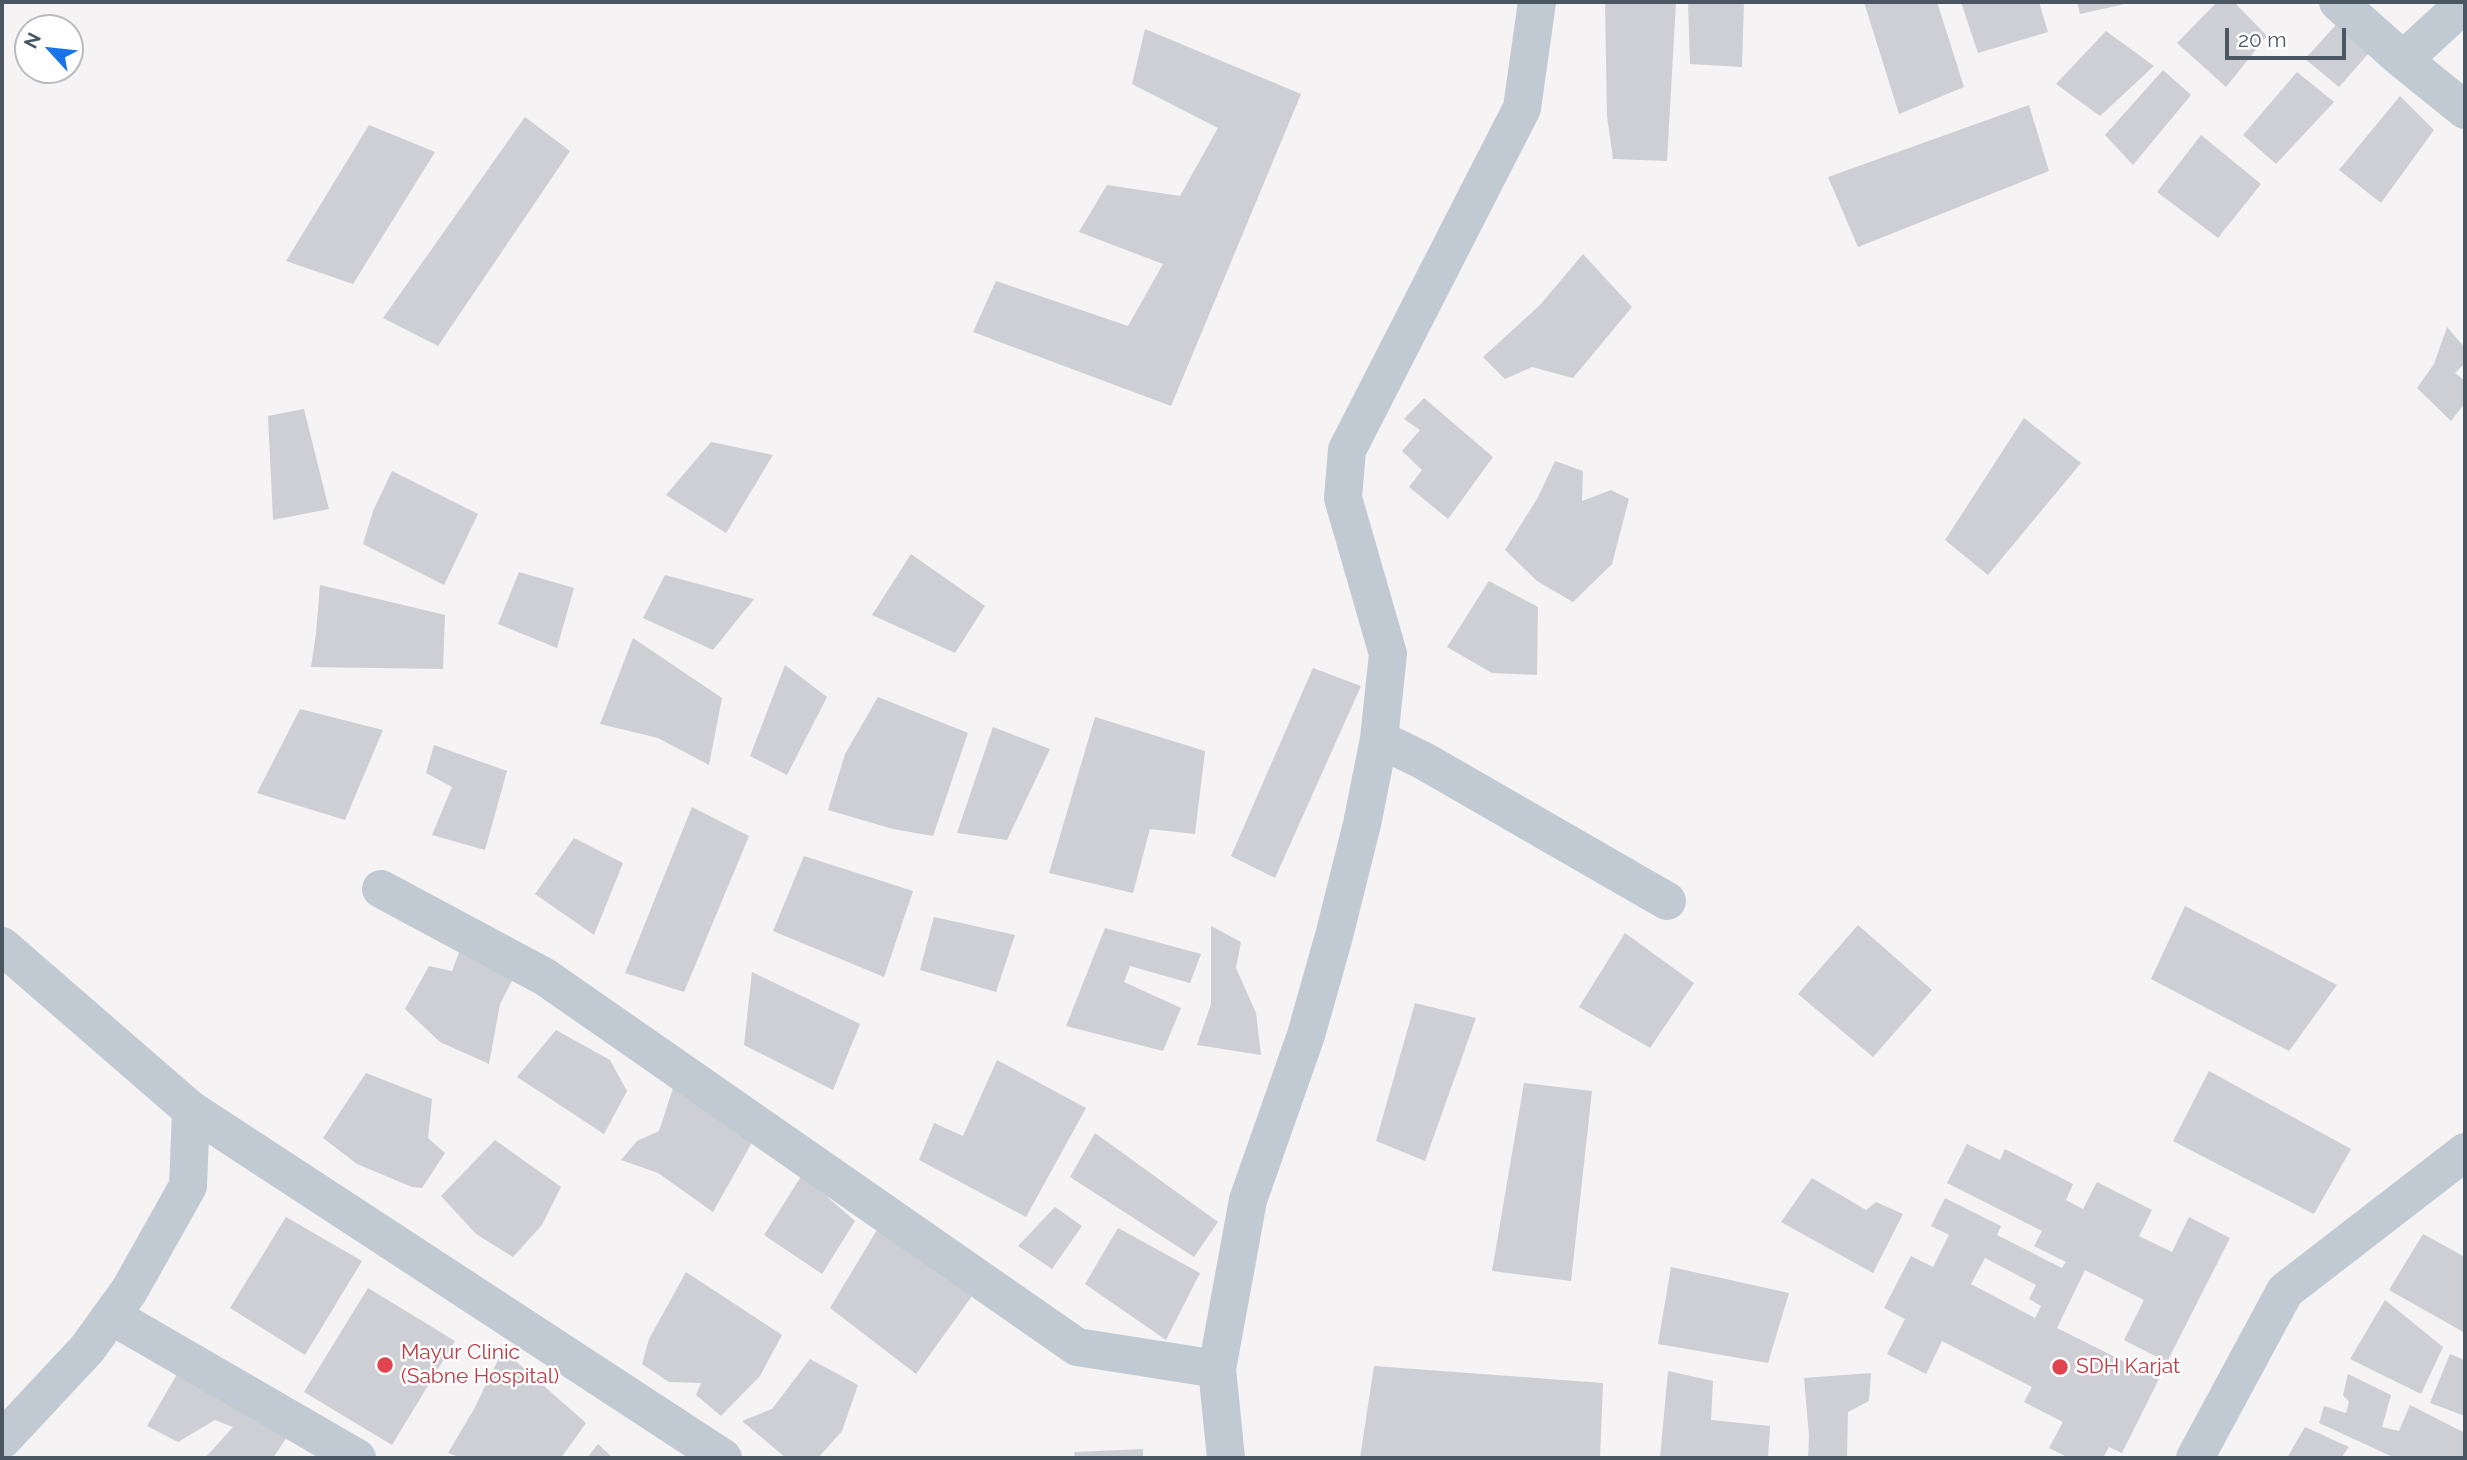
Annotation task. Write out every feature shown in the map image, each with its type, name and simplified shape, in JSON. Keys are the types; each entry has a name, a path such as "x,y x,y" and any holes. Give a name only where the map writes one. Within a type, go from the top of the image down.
{"street":[{"path":"1226,1458 1217,1369 1248,1200 1306,1035 1362,824 1379,739 1388,654 1343,498 1347,450 1522,108 1537,2"},
{"path":"2338,2 2465,110"},
{"path":"2403,60 2465,3"},
{"path":"1379,739 1424,761 1667,901"},
{"path":"381,889 545,976 1077,1347 1217,1369"},
{"path":"2,946 191,1110 723,1458"},
{"path":"2,1440 86,1349 130,1291 188,1186 191,1110"},
{"path":"2195,1458 2285,1291 2465,1152"},
{"path":"108,1319 117,1320 357,1458"}],"building":[{"path":"1605,2 1676,2 1667,161 1613,159 1607,116"},
{"path":"1688,2 1744,2 1742,67 1690,64"},
{"path":"1864,2 1937,2 1964,87 1899,114"},
{"path":"1961,2 2039,2 2048,32 1978,53"},
{"path":"2077,2 2129,2 2129,3 2080,14"},
{"path":"2217,2 2234,2 2267,36 2226,87 2177,43"},
{"path":"2343,17 2376,45 2339,87 2305,59"},
{"path":"1145,29 1301,94 1171,406 973,332 996,281 1128,326 1163,264 1079,232 1107,185 1180,196 1218,128 1132,84"},
{"path":"2106,31 2154,66 2100,116 2056,84"},
{"path":"2163,70 2191,95 2133,165 2105,135"},
{"path":"2297,72 2334,102 2276,164 2243,135"},
{"path":"2400,96 2434,130 2381,203 2339,170"},
{"path":"2029,105 2049,171 1858,247 1828,177"},
{"path":"525,117 570,151 438,346 383,318"},
{"path":"369,125 435,152 353,284 286,261"},
{"path":"2201,135 2261,184 2218,238 2157,192"},
{"path":"1583,254 1632,307 1573,378 1532,367 1505,379 1483,357 1540,305"},
{"path":"2447,327 2465,348 2465,363 2455,373 2465,381 2465,403 2451,421 2417,388 2434,364"},
{"path":"1424,398 1493,457 1448,519 1409,487 1422,470 1402,451 1420,430 1404,419"},
{"path":"304,409 329,509 273,520 268,416"},
{"path":"2024,418 2081,463 1988,575 1945,540"},
{"path":"711,442 773,455 726,533 666,495"},
{"path":"1555,461 1583,471 1582,501 1611,490 1629,499 1612,564 1573,602 1537,581 1505,550 1537,499"},
{"path":"392,471 478,514 444,585 363,544 373,511"},
{"path":"911,554 985,606 955,653 872,615"},
{"path":"519,572 574,588 557,648 498,624"},
{"path":"665,575 754,599 713,650 643,618"},
{"path":"1489,581 1538,607 1537,675 1492,673 1447,647"},
{"path":"320,585 445,615 443,669 311,667"},
{"path":"633,638 722,698 709,765 658,738 600,724"},
{"path":"785,665 827,697 787,775 750,756"},
{"path":"1313,668 1361,686 1275,878 1231,856"},
{"path":"878,697 968,733 933,836 893,829 828,810 845,754"},
{"path":"300,709 383,730 345,820 257,793"},
{"path":"1095,717 1205,751 1195,834 1150,829 1133,893 1049,873"},
{"path":"993,727 1050,749 1007,840 957,833"},
{"path":"434,745 507,771 485,850 432,835 452,787 426,773"},
{"path":"692,807 749,836 684,992 625,973"},
{"path":"574,838 623,863 594,935 535,894"},
{"path":"804,856 913,891 884,977 773,931"},
{"path":"2185,906 2337,985 2289,1051 2151,979"},
{"path":"934,917 1015,935 996,992 920,970"},
{"path":"1858,925 1932,990 1873,1057 1798,994"},
{"path":"1211,926 1241,942 1236,968 1256,1013 1261,1055 1197,1045 1211,1004"},
{"path":"1105,928 1201,954 1190,983 1130,966 1124,982 1181,1008 1163,1051 1066,1026"},
{"path":"1625,933 1694,983 1650,1048 1579,1007"},
{"path":"460,950 516,973 500,1004 489,1064 440,1042 405,1009 429,966 452,971"},
{"path":"752,972 860,1024 833,1090 744,1045"},
{"path":"1415,1003 1476,1018 1425,1161 1376,1141"},
{"path":"556,1030 610,1060 627,1091 604,1134 517,1077"},
{"path":"997,1060 1086,1108 1026,1217 919,1160 934,1123 963,1136"},
{"path":"2209,1071 2351,1149 2314,1214 2173,1141"},
{"path":"366,1073 432,1099 428,1138 445,1153 422,1188 412,1187 357,1164 323,1138"},
{"path":"1524,1083 1592,1091 1571,1281 1492,1271"},
{"path":"674,1085 755,1137 713,1212 658,1173 621,1160 637,1141 659,1131"},
{"path":"1095,1133 1218,1222 1194,1257 1070,1177"},
{"path":"495,1140 561,1187 542,1225 513,1257 476,1234 441,1196"},
{"path":"1967,1144 2000,1160 2005,1149 2073,1184 2066,1200 2083,1209 2097,1182 2152,1210 2139,1236 2172,1252 2189,1217 2230,1238 2167,1362 2124,1340 2144,1300 2085,1270 2057,1328 2159,1379 2122,1453 2109,1447 2103,1458 2069,1458 2049,1448 2063,1422 2024,1402 2032,1387 1942,1341 1926,1374 1887,1354 1905,1319 1884,1308 1911,1256 1933,1267 1949,1235 1931,1226 1945,1198 2001,1226 1997,1235 2062,1268 2066,1262 2034,1246 2042,1231 1947,1183","holes":["1985,1258 2036,1285 2029,1299 2041,1306 2035,1318 1971,1284"]},
{"path":"802,1175 855,1221 822,1274 764,1235"},
{"path":"1812,1178 1866,1210 1876,1202 1903,1214 1873,1273 1781,1222"},
{"path":"1055,1207 1082,1226 1052,1269 1018,1246"},
{"path":"286,1217 362,1261 305,1355 230,1308"},
{"path":"880,1225 977,1289 916,1374 830,1308"},
{"path":"1118,1228 1200,1273 1166,1340 1085,1284"},
{"path":"2423,1234 2465,1257 2465,1333 2389,1290"},
{"path":"1671,1267 1789,1293 1768,1363 1658,1344"},
{"path":"686,1272 782,1335 760,1376 721,1416 696,1395 701,1383 669,1382 642,1364 649,1339"},
{"path":"368,1288 455,1341 392,1445 304,1392"},
{"path":"2385,1300 2443,1347 2421,1394 2350,1359"},
{"path":"503,1350 586,1423 561,1458 463,1458 448,1453 474,1409"},
{"path":"2450,1354 2465,1360 2465,1416 2430,1403"},
{"path":"810,1359 858,1385 842,1431 818,1458 786,1458 742,1421 772,1409"},
{"path":"184,1362 289,1434 273,1458 205,1458 233,1427 215,1420 178,1442 147,1426"},
{"path":"1374,1366 1603,1383 1600,1458 1360,1458"},
{"path":"1668,1371 1713,1381 1711,1420 1770,1426 1768,1458 1660,1458"},
{"path":"1871,1373 1869,1401 1848,1412 1847,1458 1808,1458 1804,1378"},
{"path":"2348,1374 2391,1395 2382,1427 2399,1431 2410,1405 2465,1433 2465,1458 2395,1458 2319,1423 2324,1406 2346,1413 2349,1402 2343,1395"},
{"path":"2305,1427 2349,1447 2341,1458 2287,1458"},
{"path":"598,1444 613,1458 587,1458"},
{"path":"1143,1449 1143,1458 1075,1458 1074,1452"}],"place":[{"name":"Mayur Clinic (Sabne Hospital)","path":"385,1365"},
{"name":"SDH Karjat","path":"2060,1367"}]}
